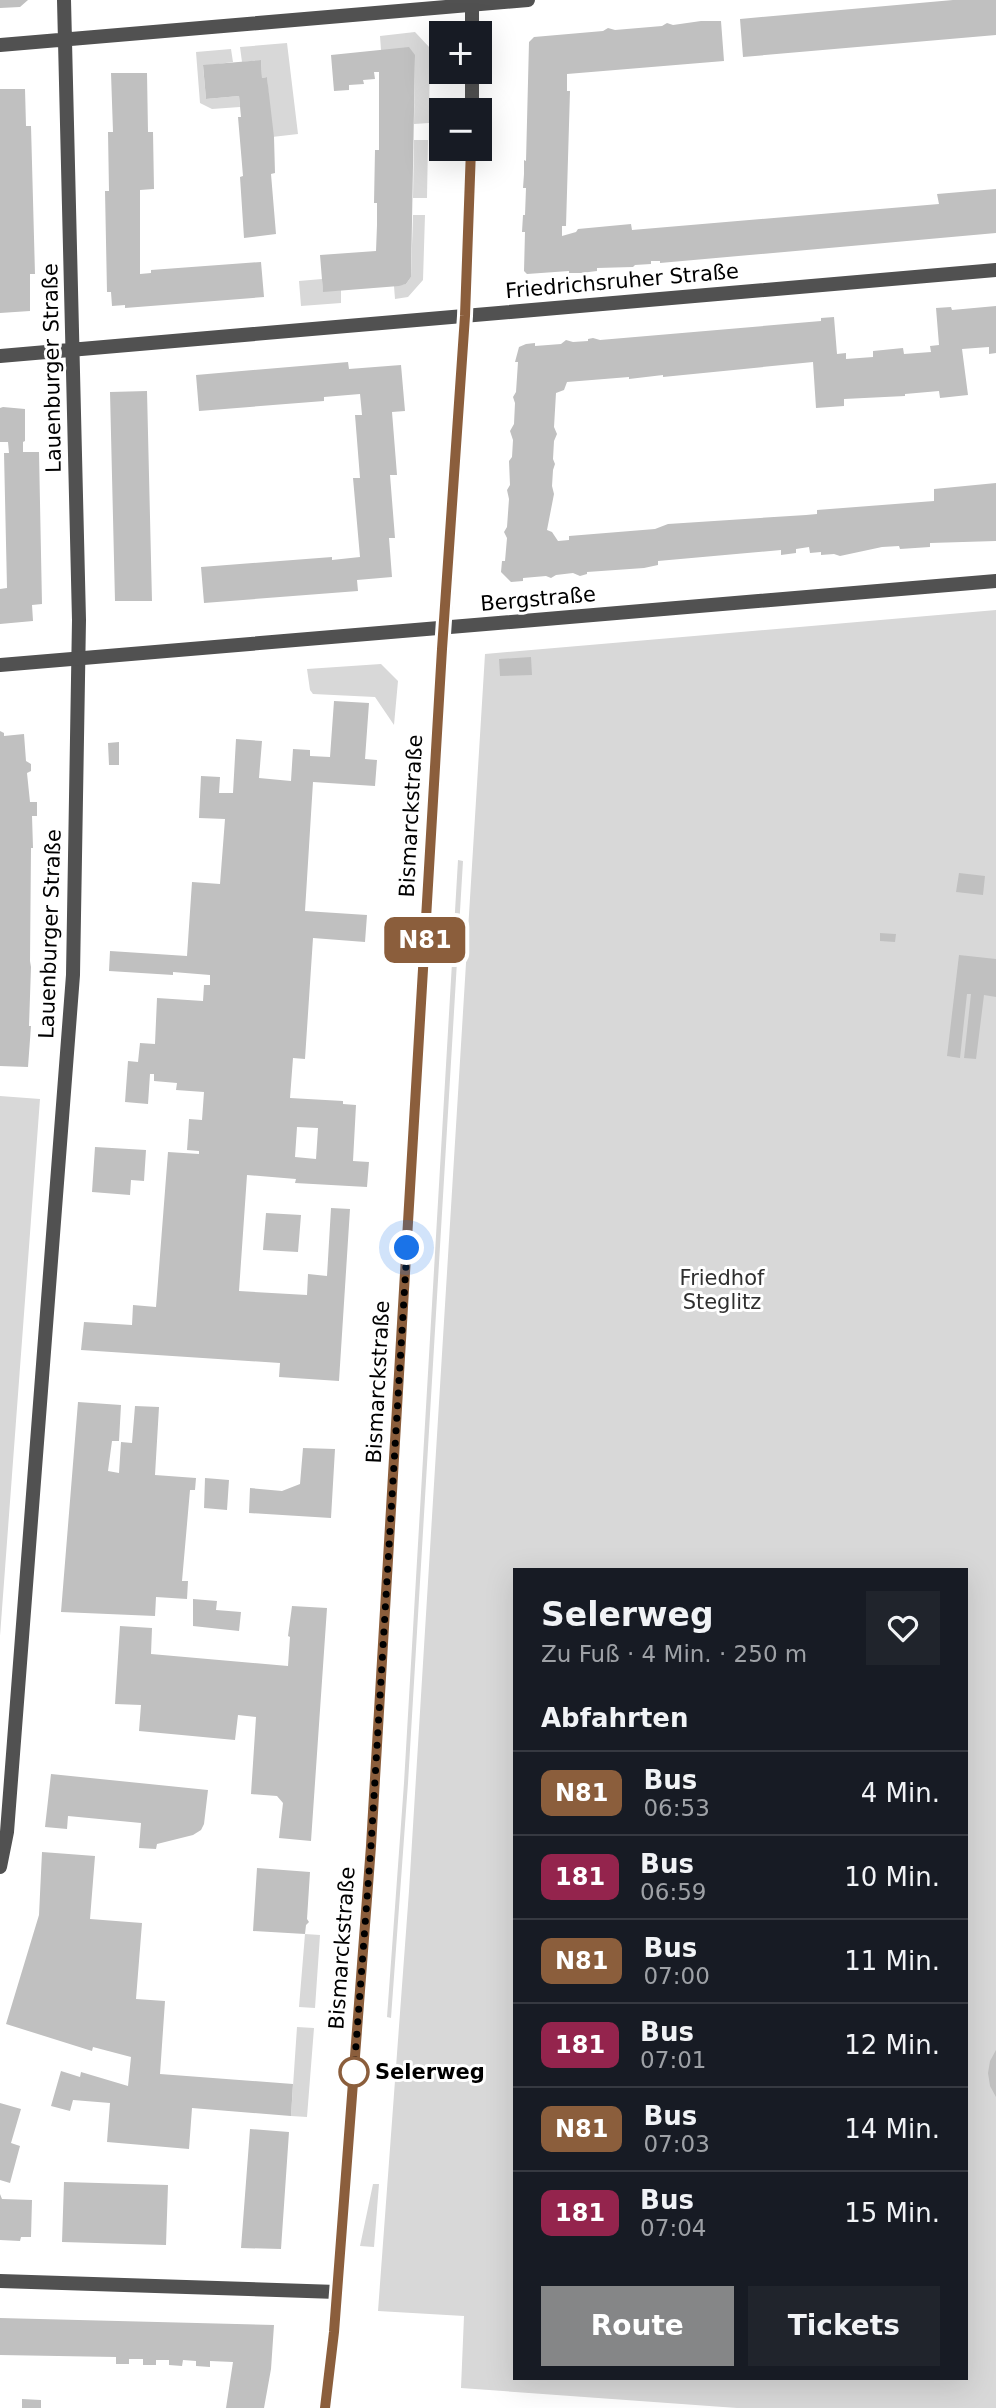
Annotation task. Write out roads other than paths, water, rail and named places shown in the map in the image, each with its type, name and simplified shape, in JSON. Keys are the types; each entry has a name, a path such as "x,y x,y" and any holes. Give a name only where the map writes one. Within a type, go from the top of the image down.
{"street":[{"name":"Lauenburger Straße","path":"0,1867 7,1832 73,975 78,659 64,0"},
{"path":"0,45 472,2 528,0"},
{"path":"472,2 472,21"},
{"name":"Bismarckstraße","path":"325,2408 337,2292 372,1833 443,628 465,316 471,161"},
{"name":"Friedrichsruher Straße","path":"0,356 996,270"},
{"name":"Bergstraße","path":"0,665 996,581"},
{"path":"0,2281 337,2292"}],"place":[{"name":"Selerweg","path":"354,2072"}],"park label":[{"name":"Friedhof Steglitz","path":"722,1290"}]}
